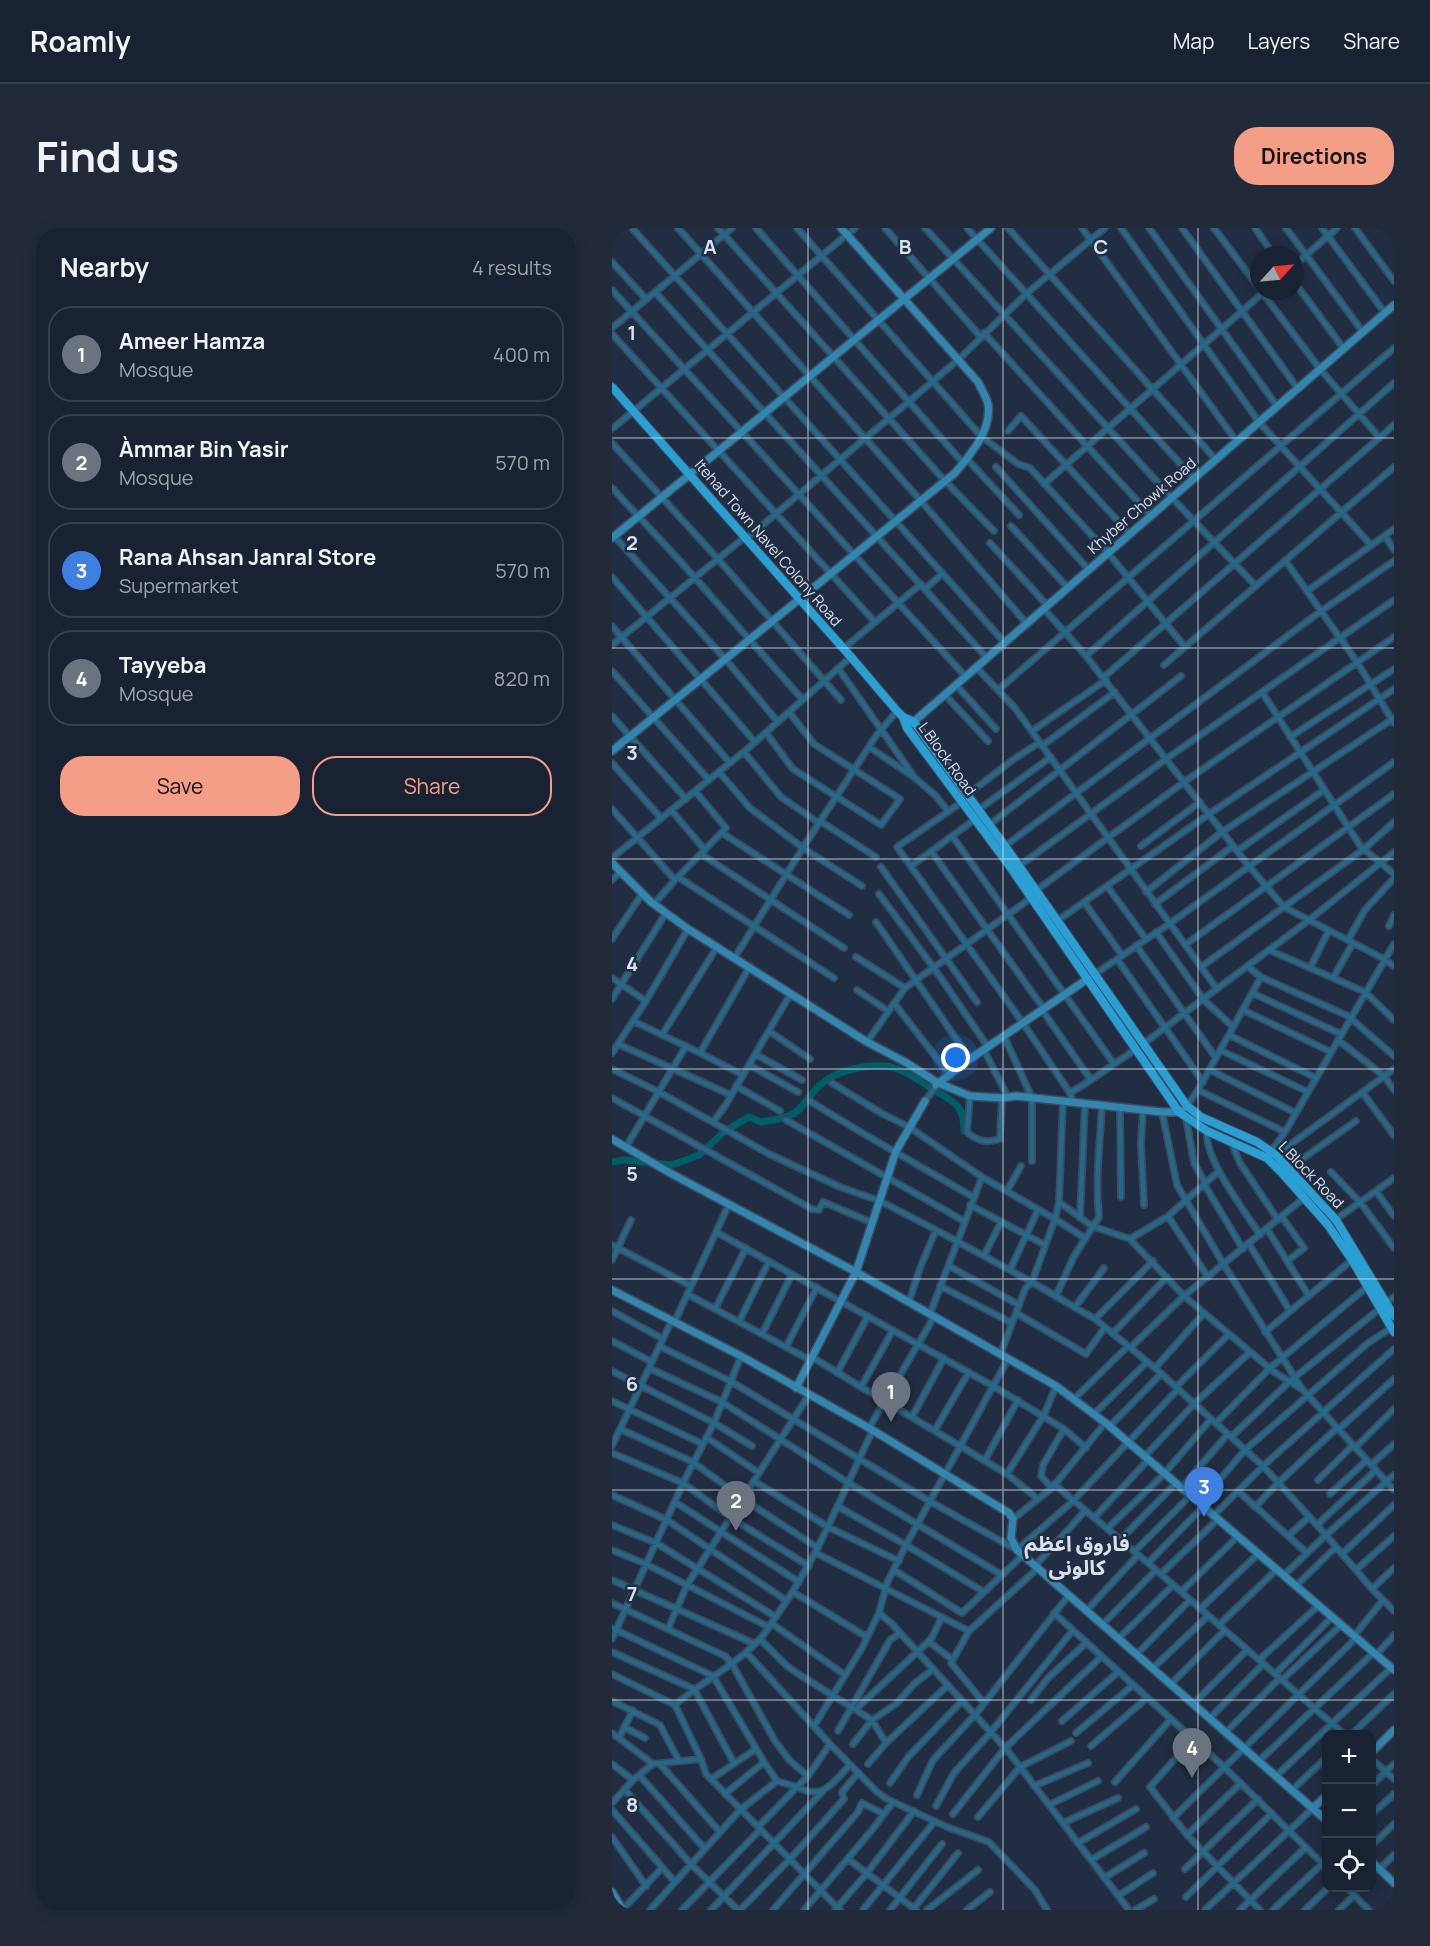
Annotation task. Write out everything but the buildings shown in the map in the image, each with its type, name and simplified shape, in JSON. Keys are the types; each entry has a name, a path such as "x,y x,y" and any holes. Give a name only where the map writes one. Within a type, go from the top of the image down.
{"main road":[{"name":"Itehad Town Navel Colony Road","path":"612,387 900,714"},
{"name":"L Block Road","path":"900,714 911,725 964,799 974,820 1057,921 1094,974 1182,1115 1232,1144 1272,1155 1305,1197 1332,1222 1367,1287 1394,1316"},
{"name":"L Block Road","path":"964,799 978,810 1019,866 1086,980 1187,1106 1201,1117 1257,1142 1288,1168 1332,1222 1383,1305 1393,1330"},
{"path":"1252,1151 1257,1142"}],"street":[{"path":"632,228 1005,643"},
{"path":"678,228 921,501 1027,624"},
{"path":"718,228 945,481 994,531"},
{"path":"612,328 732,228"},
{"path":"756,228 909,401 1019,515"},
{"path":"797,228 981,436 1018,464 1030,468 1108,553 1185,647"},
{"path":"612,751 921,501 945,481 975,450 988,414 987,401 978,382 841,228"},
{"path":"612,429 855,228"},
{"path":"885,228 930,280 1151,516"},
{"path":"925,228 1172,498 1256,586"},
{"path":"967,228 1194,479"},
{"path":"778,722 726,660 613,536 720,452 992,228"},
{"path":"1008,228 1216,460"},
{"path":"1082,228 1237,442"},
{"path":"612,645 840,461 958,360 1026,294 1105,228"},
{"path":"1121,228 1259,422 1371,546"},
{"path":"1149,228 1277,406"},
{"path":"1182,228 1298,389"},
{"path":"1214,228 1250,275"},
{"path":"1255,228 1268,246"},
{"path":"1286,228 1363,332"},
{"path":"1322,228 1385,313"},
{"path":"1306,255 1337,228"},
{"path":"1355,228 1394,281"},
{"path":"1390,228 1394,233"},
{"path":"612,262 646,299"},
{"path":"612,291 966,677"},
{"path":"655,292 987,658"},
{"path":"1304,295 1344,349"},
{"path":"1044,484 1253,300"},
{"path":"1269,300 1320,369 1379,437"},
{"name":"Khyber Chowk Road","path":"911,725 1394,305"},
{"path":"612,334 875,622"},
{"path":"998,690 1394,348"},
{"path":"1086,656 1394,383"},
{"path":"1008,431 1021,416 1130,534"},
{"path":"1032,731 1105,679 1234,563 1394,425"},
{"path":"612,443 842,700"},
{"path":"996,467 1089,570"},
{"path":"1164,665 1394,467"},
{"path":"612,488 803,700"},
{"path":"1011,526 1068,588"},
{"path":"1307,591 1394,529"},
{"path":"1385,536 1394,550"},
{"path":"990,543 1105,679 1222,832 1284,907 1394,966"},
{"path":"1146,892 1222,832 1393,720 1357,662 1285,560"},
{"path":"1005,846 1149,737 1321,611 1394,561"},
{"path":"925,589 942,574"},
{"path":"612,577 755,742"},
{"path":"843,648 921,584"},
{"path":"1019,866 1166,759 1394,600"},
{"path":"612,626 730,763"},
{"path":"867,1042 905,988 1009,914 1184,782 1394,637"},
{"path":"612,858 744,752 851,657"},
{"path":"838,668 915,778"},
{"path":"976,668 1015,708 1216,989"},
{"path":"1290,737 1394,669"},
{"path":"612,671 709,780"},
{"path":"989,825 1181,676"},
{"path":"956,686 996,729"},
{"path":"1057,921 1209,814 1394,689"},
{"path":"1073,1102 1023,1023 897,847 964,799 1014,759 1041,744 1115,692"},
{"path":"1262,692 1364,849 1394,874"},
{"path":"945,695 988,741"},
{"path":"766,733 793,769 881,825 900,799 814,744 789,712"},
{"path":"735,957 869,747 881,731 900,714"},
{"path":"612,716 686,799"},
{"path":"869,747 915,778 935,795 948,811"},
{"path":"744,752 780,797 876,857"},
{"path":"978,810 1051,757"},
{"path":"796,1388 856,1272 896,1151 937,1084 970,1059 1169,924 1394,762"},
{"path":"612,763 661,818"},
{"path":"719,772 750,808 803,848 862,886"},
{"path":"1237,851 1324,790"},
{"path":"654,904 676,878 726,828 695,791"},
{"path":"1185,945 1394,794"},
{"path":"1141,846 1200,802"},
{"path":"612,809 676,878 834,978"},
{"path":"671,810 703,852 844,948"},
{"path":"911,866 974,820"},
{"path":"1200,967 1364,849 1394,822"},
{"path":"722,832 849,915"},
{"path":"953,837 1114,1064"},
{"path":"1155,904 1233,846"},
{"path":"932,851 1091,1080"},
{"path":"1070,1094 1140,1047 1309,920 1394,852"},
{"path":"612,863 642,894 688,929 937,1084 970,1096 1032,1098 1182,1115"},
{"path":"881,867 977,1002"},
{"path":"612,880 620,872"},
{"path":"1333,978 1365,910 1394,878"},
{"path":"1107,886 1146,939"},
{"path":"612,939 642,894"},
{"path":"879,894 934,968 986,1048 1005,1098 1000,1139 988,1143 974,1138 967,1132 970,1096"},
{"path":"1084,902 1165,1028 1203,1082"},
{"path":"612,999 666,913"},
{"path":"1389,926 1394,915"},
{"path":"876,922 970,1059"},
{"path":"612,1053 646,1001 688,929"},
{"path":"1310,968 1329,930"},
{"path":"1156,932 1203,999 1233,1028"},
{"path":"1272,1155 1394,944"},
{"path":"1136,945 1216,1058"},
{"path":"662,1035 717,946"},
{"path":"1269,950 1365,992 1394,1020"},
{"path":"856,957 905,988"},
{"path":"700,1053 750,966"},
{"path":"1247,966 1261,977 1350,1018 1394,1056"},
{"path":"1243,1249 1194,1163 1182,1115 1210,1070 1261,977"},
{"path":"612,978 646,1001"},
{"path":"857,990 888,1011"},
{"path":"713,1122 791,993"},
{"path":"1252,993 1341,1034"},
{"path":"894,1003 949,1074"},
{"path":"1243,1010 1331,1052"},
{"path":"633,1021 743,1075"},
{"path":"769,1031 810,1059"},
{"path":"1229,1035 1316,1078"},
{"path":"1004,1036 1032,1098 1032,1161"},
{"path":"1338,1040 1384,1076 1394,1090"},
{"path":"618,1044 731,1095"},
{"path":"626,1147 686,1046"},
{"path":"1220,1050 1308,1092"},
{"path":"755,1054 802,1080"},
{"path":"749,1065 798,1092"},
{"path":"612,1069 659,1092 770,1154 840,1186 880,1201 1032,1282 1095,1319 1155,1368 1263,1466 1394,1611"},
{"path":"1272,1155 1394,1069"},
{"path":"1210,1070 1296,1113"},
{"path":"832,1083 909,1127 982,1177 1085,1238"},
{"path":"736,1086 780,1111"},
{"path":"1198,1090 1285,1132"},
{"path":"1362,1092 1394,1135"},
{"path":"612,1098 812,1209 819,1209 823,1202 873,1223"},
{"path":"810,1101 866,1137 896,1151 973,1197"},
{"path":"1000,1355 1025,1289 1032,1282 1055,1220 1059,1202 1063,1101"},
{"path":"1080,1218 1085,1103"},
{"path":"1056,1296 1099,1215 1096,1206 1102,1105"},
{"path":"1120,1107 1120,1197"},
{"path":"1143,1110 1141,1144 1144,1205"},
{"path":"1162,1112 1177,1185 1265,1332 1302,1389 1394,1490"},
{"path":"786,1120 964,1221"},
{"path":"1288,1168 1356,1121"},
{"path":"1388,1127 1394,1122"},
{"path":"1207,1131 1206,1140 1219,1171 1260,1235"},
{"path":"612,1139 670,1173 856,1272 1056,1386 1107,1424 1392,1669 1276,1776"},
{"path":"1232,1144 1240,1163 1304,1248 1287,1261"},
{"path":"1007,1191 1021,1166"},
{"path":"1130,1239 1167,1217 1219,1171"},
{"path":"1331,1172 1360,1202 1394,1248"},
{"path":"675,1705 694,1689 732,1664 755,1644 800,1582 817,1551 871,1429 919,1344 932,1316 940,1286 982,1177"},
{"path":"1332,1222 1394,1178"},
{"path":"1376,1191 1394,1216"},
{"path":"1074,1399 1184,1296 1305,1197"},
{"path":"1059,1202 1092,1226 1130,1239 1184,1296 1270,1368 1302,1389"},
{"path":"612,1446 729,1204"},
{"path":"970,1205 1045,1245"},
{"path":"1010,1270 1038,1210"},
{"path":"1167,1217 1208,1277"},
{"path":"612,1260 631,1220"},
{"path":"984,1256 1001,1222"},
{"path":"1267,1229 1309,1296"},
{"path":"909,1302 936,1230"},
{"path":"716,1232 1044,1415 1086,1448"},
{"path":"1249,1244 1290,1311"},
{"path":"612,1245 691,1286"},
{"path":"715,1309 746,1248"},
{"path":"1265,1332 1352,1260"},
{"path":"739,1322 769,1261"},
{"path":"1095,1319 1152,1261"},
{"path":"949,1266 1019,1305"},
{"path":"1075,1307 1104,1268"},
{"path":"762,1334 792,1274"},
{"path":"1113,1333 1167,1277"},
{"path":"940,1286 1012,1323"},
{"path":"786,1347 817,1287"},
{"path":"1216,1423 1270,1368 1367,1287"},
{"path":"612,1290 741,1356 871,1429 1009,1513 1013,1519 1011,1538 1020,1553"},
{"path":"687,1294 837,1372 1007,1474 1038,1499"},
{"path":"1120,1540 1229,1435 1289,1382 1394,1297"},
{"path":"612,1311 663,1339"},
{"path":"1016,1312 1086,1354 1105,1327"},
{"path":"1155,1368 1204,1313"},
{"path":"837,1372 868,1316"},
{"path":"861,1387 894,1330"},
{"path":"1148,1563 1201,1505 1245,1450 1368,1343 1393,1330"},
{"path":"894,1570 962,1613 1073,1501 1229,1334"},
{"path":"612,1341 651,1365 722,1402 847,1482 1002,1575"},
{"path":"660,1346 730,1381 1020,1553 1322,1816"},
{"path":"1161,1574 1263,1466 1394,1348"},
{"path":"1094,1518 1195,1403 1250,1352"},
{"path":"612,1639 614,1629 626,1609 693,1462 714,1423 741,1356"},
{"path":"912,1417 944,1358"},
{"path":"814,1726 867,1637 906,1545 1008,1359"},
{"path":"1094,1414 1147,1362"},
{"path":"612,1371 714,1423 752,1446"},
{"path":"935,1430 969,1372"},
{"path":"1013,1519 1053,1486 1107,1424 1161,1374"},
{"path":"1256,1507 1278,1483 1394,1379"},
{"path":"1007,1474 1044,1415 1056,1386"},
{"path":"668,1629 687,1585 809,1395"},
{"path":"984,1460 1018,1400"},
{"path":"612,1401 703,1444"},
{"path":"1318,1480 1394,1409"},
{"path":"1107,1529 1164,1474 1211,1419"},
{"path":"1064,1429 1043,1465 1041,1476 1161,1574 1339,1730"},
{"path":"612,1431 619,1431 693,1462 817,1551 969,1631"},
{"path":"706,1437 759,1473"},
{"path":"1317,1525 1374,1468 1394,1444"},
{"path":"612,1454 683,1484 730,1518 809,1566"},
{"path":"1330,1494 1367,1460"},
{"path":"1284,1575 1394,1476"},
{"path":"754,1481 828,1527 899,1561"},
{"path":"1238,1491 1307,1553"},
{"path":"612,1495 667,1520 787,1601"},
{"path":"1087,1610 1190,1496"},
{"path":"675,1502 800,1582"},
{"path":"1342,1554 1394,1505"},
{"path":"837,1506 984,1592"},
{"path":"984,1702 951,1663 969,1631 1036,1567 1085,1511"},
{"path":"1288,1536 1309,1517"},
{"path":"612,1525 656,1543 776,1617"},
{"path":"1181,1592 1238,1536"},
{"path":"1356,1570 1394,1536"},
{"path":"1296,1586 1336,1547"},
{"path":"612,1550 646,1564 770,1625 845,1675"},
{"path":"1200,1609 1259,1554"},
{"path":"1372,1589 1394,1568"},
{"path":"1219,1625 1277,1569"},
{"path":"1103,1624 1156,1570"},
{"path":"612,1580 755,1644"},
{"path":"1119,1638 1173,1585"},
{"path":"793,1592 867,1637"},
{"path":"917,1795 933,1760 975,1715 1070,1595"},
{"path":"1137,1654 1190,1600"},
{"path":"1173,1818 1355,1637 1383,1600"},
{"path":"1389,1606 1394,1601"},
{"path":"612,1603 725,1656 732,1664 775,1741 790,1761 808,1776"},
{"path":"1210,1718 1261,1662 1318,1606"},
{"path":"879,1613 1005,1748 1129,1910"},
{"path":"1054,1613 1224,1767 1322,1862"},
{"path":"1153,1668 1208,1616"},
{"path":"854,1707 929,1642 942,1617"},
{"path":"1275,1674 1332,1617"},
{"path":"1226,1732 1341,1625"},
{"path":"614,1629 714,1676 777,1781 814,1793 823,1791"},
{"path":"936,1806 954,1773 991,1732 1073,1630"},
{"path":"1171,1684 1225,1630"},
{"path":"838,1731 854,1707 890,1640 900,1633"},
{"path":"1259,1761 1394,1635"},
{"path":"760,1639 787,1666 872,1720 886,1743"},
{"path":"929,1642 953,1660"},
{"path":"1031,1700 1047,1679 1086,1642"},
{"path":"1194,1704 1247,1650"},
{"path":"612,1652 694,1689 734,1763"},
{"path":"746,1652 877,1792 934,1821 983,1839 994,1846 1035,1890 1047,1910"},
{"path":"953,1814 1005,1748 1101,1656"},
{"path":"853,1744 872,1720 896,1704 914,1684 933,1669"},
{"path":"1062,1721 1118,1672"},
{"path":"612,1674 675,1705 706,1774 791,1858 837,1909 914,1811"},
{"path":"868,1764 886,1743 948,1685"},
{"path":"1076,1733 1133,1685"},
{"path":"1356,1730 1394,1694"},
{"path":"1091,1746 1147,1698"},
{"path":"612,1701 660,1725 679,1761"},
{"path":"890,1783 909,1756 962,1701"},
{"path":"619,1738 633,1710"},
{"path":"1115,1782 1171,1719"},
{"path":"624,1727 645,1738"},
{"path":"1376,1747 1394,1730"},
{"path":"612,1733 653,1764 701,1759"},
{"path":"1193,1739 1151,1785 1187,1835 1260,1910"},
{"path":"978,1817 1020,1767 1071,1742"},
{"path":"682,1910 808,1776 830,1744"},
{"path":"711,1779 756,1749"},
{"path":"725,1794 764,1762"},
{"path":"1292,1790 1322,1762"},
{"path":"1035,1786 1088,1763"},
{"path":"1376,1763 1394,1779"},
{"path":"612,1764 633,1780"},
{"path":"612,1803 633,1780 653,1764"},
{"path":"660,1764 720,1832"},
{"path":"1372,1784 1394,1764"},
{"path":"711,1910 850,1765"},
{"path":"624,1789 691,1864 739,1910 791,1858 843,1799 842,1792 858,1773"},
{"path":"639,1775 705,1849"},
{"path":"650,1910 740,1810 777,1781"},
{"path":"1049,1805 1098,1781"},
{"path":"1187,1835 1241,1783"},
{"path":"612,1792 618,1797"},
{"path":"1376,1810 1394,1794"},
{"path":"1063,1823 1118,1798"},
{"path":"1185,1869 1258,1799"},
{"path":"1205,1910 1322,1800"},
{"path":"804,1910 893,1802"},
{"path":"773,1910 858,1812 862,1803 884,1814"},
{"path":"1078,1843 1136,1809"},
{"path":"612,1810 675,1882"},
{"path":"1186,1897 1272,1813"},
{"path":"863,1910 934,1821"},
{"path":"1376,1840 1394,1824"},
{"path":"1091,1860 1146,1827"},
{"path":"612,1838 646,1886"},
{"path":"890,1910 942,1844"},
{"path":"1240,1910 1306,1846"},
{"path":"848,1858 915,1909 958,1853"},
{"path":"1104,1878 1144,1853"},
{"path":"1379,1869 1394,1855"},
{"path":"1376,1866 1394,1883"},
{"path":"612,1892 623,1910 662,1868"},
{"path":"1273,1910 1322,1868"},
{"path":"927,1910 978,1869"},
{"path":"1118,1896 1153,1873"},
{"path":"967,1910 990,1892"},
{"path":"1305,1910 1323,1892"},
{"path":"1351,1892 1369,1910"},
{"path":"1339,1910 1354,1895"},
{"path":"1135,1910 1154,1899"}],"waterway":[{"path":"612,1162 624,1160 672,1165 699,1155 725,1131 749,1117 761,1122 788,1116 799,1109 828,1079 868,1066 898,1069 952,1101 960,1109 964,1131"}],"place":[{"name":"Ameer Hamza","path":"891,1422"},
{"name":"Rana Ahsan Janral Store","path":"1204,1517"},
{"name":"Àmmar Bin Yasir","path":"736,1531"},
{"name":"Tayyeba","path":"1192,1778"}],"district":[{"name":"فاروق اعظم کالونی","path":"1077,1556"}]}
